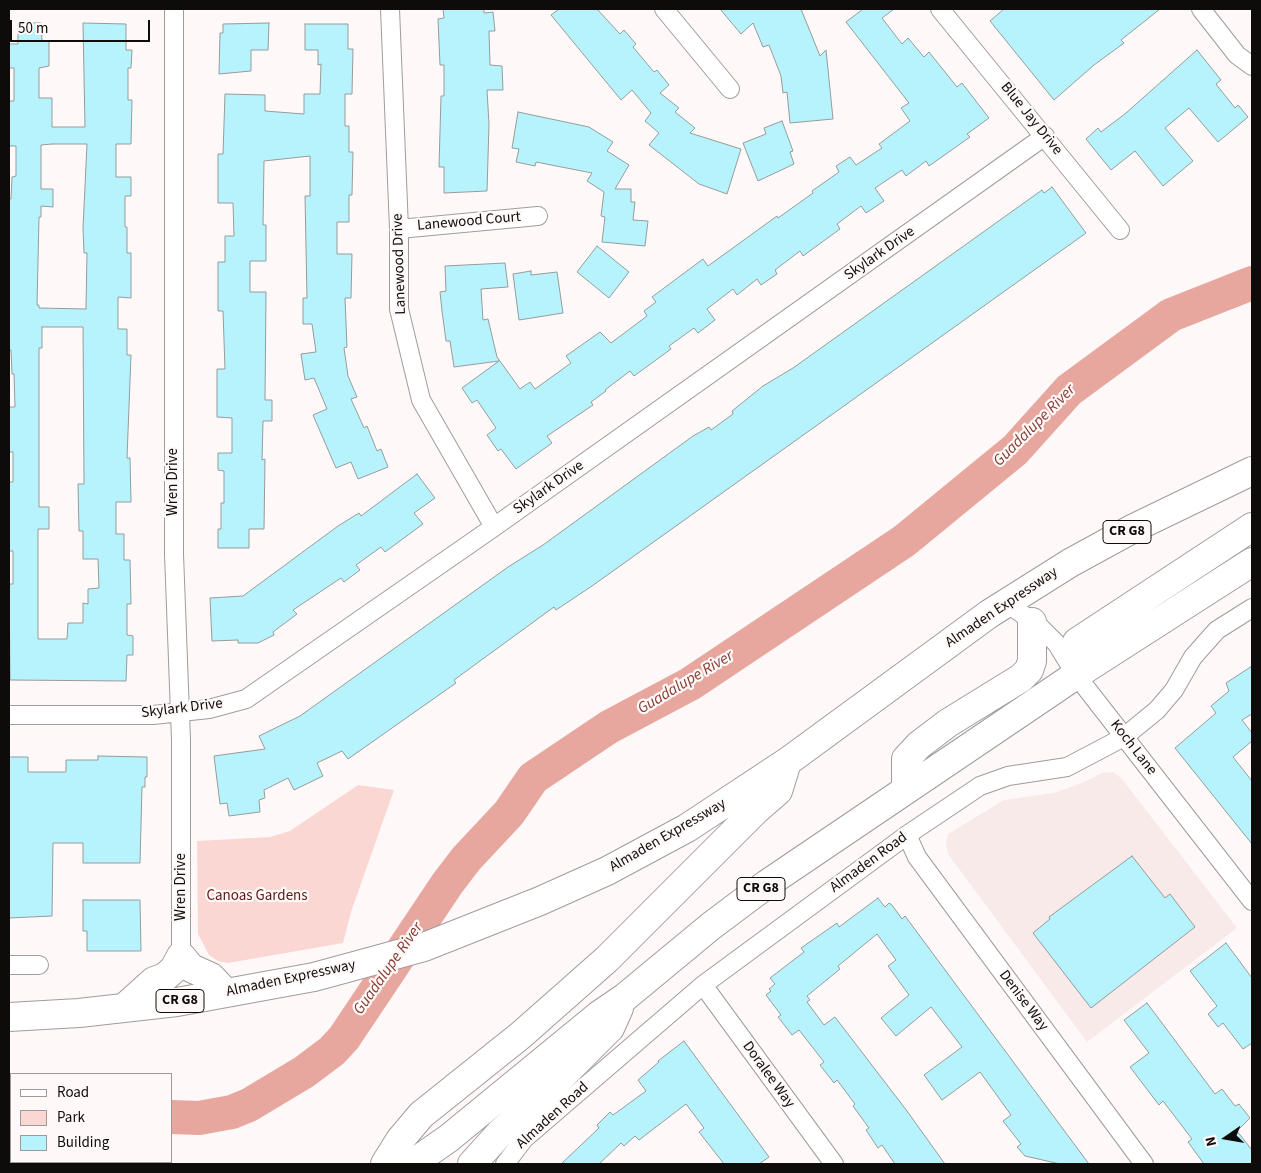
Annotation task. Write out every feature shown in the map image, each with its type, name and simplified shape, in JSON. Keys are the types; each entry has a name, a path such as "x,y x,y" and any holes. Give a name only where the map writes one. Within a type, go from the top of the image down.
{"main road":[{"name":"Almaden Expressway","path":"9,1017 124,1008 226,994 348,968 433,944 507,916 608,871 687,828 786,762 1007,603 1105,544 1252,471"},
{"path":"1076,675 1077,642 1252,527"},
{"name":"CR G8","path":"412,1164 449,1138 598,1015 624,998 711,926 767,884 1076,675 1252,562"},
{"path":"906,789 906,759 920,745 948,724 1021,678 1029,670 1032,661 1032,622"},
{"path":"385,1164 400,1140 421,1115 521,1035 608,959 755,811 778,791 786,762"},
{"path":"124,1008 154,981 166,977 174,969 181,956 191,968 211,977 226,994"},
{"path":"472,1164 501,1132 540,1098 610,1028 624,998"}],"street":[{"name":"Wren Drive","path":"174,9 174,554 181,712 181,956"},
{"name":"Lanewood Drive","path":"390,9 399,229 399,309 421,400 494,527"},
{"path":"664,9 730,89"},
{"name":"Blue Jay Drive","path":"940,9 1120,230"},
{"path":"1201,9 1237,55 1252,66"},
{"name":"Skylark Drive","path":"9,715 153,715 208,709 246,699 494,527 1045,136"},
{"name":"Lanewood Court","path":"399,229 538,216"},
{"name":"Koch Lane","path":"1007,603 1056,644 1076,675 1252,901"},
{"name":"Almaden Road","path":"505,1164 524,1140 703,985 907,835 980,786 1008,776 1067,767 1124,737 1157,710 1174,690 1193,657 1218,630 1252,608"},
{"name":"Denise Way","path":"907,835 917,857 1144,1164"},
{"path":"9,965 39,965"},
{"name":"Doralee Way","path":"703,985 834,1164"}],"shaded area":[{"path":"1113,772 1122,779 1237,928 1087,1042 948,854 946,844 948,834 1004,800 1053,793 1080,784 1102,773"}],"green space":[{"name":"Canoas Gardens","path":"358,785 394,790 351,912 343,943 228,963 218,961 209,955 198,934 197,841 270,837 290,831"}],"building":[{"path":"443,9 484,9 484,13 493,12 495,31 489,31 490,65 502,66 503,90 487,90 489,124 487,191 444,193 444,167 439,167 441,96 444,96 444,65 440,65 438,19 444,18"},
{"path":"559,9 597,9 620,34 624,30 636,44 633,47 654,72 657,70 669,85 660,93 679,108 675,112 695,128 690,133 741,149 727,194 699,184 649,145 659,133 645,121 651,113 632,90 621,100 551,15"},
{"path":"720,9 801,9 820,56 826,50 833,119 790,123 787,92 783,93 781,76 769,45 763,47 753,23 741,34"},
{"path":"863,9 894,9 882,18 902,44 908,38 924,57 929,52 957,87 962,83 989,118 967,134 970,137 929,166 926,161 906,176 902,170 875,188 884,201 866,213 861,206 837,224 840,229 803,256 800,251 775,270 777,274 761,285 757,279 737,295 733,289 707,309 715,320 698,333 694,328 669,346 671,349 634,376 630,371 591,402 593,405 547,436 552,443 516,469 501,449 498,451 487,435 496,428 477,400 472,403 462,388 499,361 454,367 450,341 446,341 440,292 446,291 445,266 505,263 508,287 481,289 483,320 488,319 497,357 520,389 530,382 535,389 571,363 566,356 600,332 611,343 647,316 644,311 656,302 652,297 703,259 708,266 777,216 778,218 813,193 812,191 839,172 836,166 850,157 856,165 882,148 879,144 910,121 901,108 909,103 846,22"},
{"path":"1004,9 1160,9 1121,40 1124,43 1094,65 1054,100 990,21"},
{"path":"18,23 41,23 42,41 49,41 49,66 39,68 39,98 52,98 52,127 85,127 83,23 126,24 126,50 132,50 131,68 128,68 128,100 132,100 131,144 116,144 116,177 131,177 131,196 125,196 125,227 127,227 127,253 131,253 131,298 118,297 118,329 127,329 127,355 131,355 127,458 130,458 131,502 116,502 116,534 124,534 124,560 130,560 131,604 127,604 127,635 133,636 133,655 127,655 126,681 10,680 9,584 13,584 13,551 9,551 9,482 13,482 13,452 9,452 9,407 15,407 14,374 12,374 11,350 9,350 9,199 11,199 12,177 16,176 16,146 9,146 9,101 14,101 14,68 9,68 9,44 18,44","holes":["87,144 83,228 84,253 87,253 86,309 39,308 39,305 37,305 39,217 41,217 41,206 53,207 53,189 41,189 41,145","42,327 83,327 84,484 78,484 79,531 83,531 83,559 98,559 99,588 88,589 88,604 83,603 83,623 68,623 67,639 38,639 38,529 49,529 49,507 39,507 39,348 42,348"]},
{"path":"269,23 268,50 251,50 251,71 219,74 220,33 223,33 223,24"},
{"path":"305,24 348,24 348,49 353,49 352,94 345,94 345,126 349,126 349,152 353,152 352,195 349,195 349,222 337,222 337,254 352,254 351,298 345,298 347,347 344,348 348,376 357,397 351,399 364,428 367,426 377,451 381,449 388,467 358,479 351,462 336,468 313,415 327,409 314,378 305,380 301,354 316,352 312,324 303,324 303,298 307,298 305,196 310,196 310,156 264,161 263,225 266,225 266,261 250,261 250,292 266,292 265,400 272,400 272,421 263,421 262,460 265,459 264,529 249,529 249,548 218,548 218,529 221,529 221,503 224,503 224,471 218,470 218,453 232,453 232,418 217,417 217,369 225,369 223,311 218,311 218,262 225,262 225,236 234,236 233,203 218,203 218,154 223,154 225,94 265,95 265,111 304,114 304,94 320,94 321,64 318,65 318,50 305,50"},
{"path":"1197,50 1221,80 1216,84 1235,108 1238,105 1248,117 1218,142 1189,108 1165,128 1193,161 1163,186 1135,151 1111,170 1086,139 1098,128 1101,132 1126,113"},
{"path":"518,112 589,127 613,142 607,151 629,165 615,189 631,189 631,202 635,202 633,220 648,221 645,246 602,242 605,217 601,216 604,192 587,181 592,173 536,162 535,166 516,162 519,149 512,148"},
{"path":"782,121 793,151 790,152 794,164 758,181 743,143 766,134 764,128"},
{"path":"1052,187 1086,233 592,586 556,610 554,607 454,680 456,683 348,759 342,751 317,763 323,776 294,790 288,778 264,790 265,798 259,800 260,812 229,816 227,803 220,804 214,756 265,749 259,736 300,716 508,567 543,545 693,436 709,427 711,430 733,414 732,411 763,386 793,368 1042,190 1044,193"},
{"path":"597,246 629,272 609,298 577,272"},
{"path":"531,271 531,275 557,272 563,313 519,320 513,274"},
{"path":"417,474 435,498 414,513 423,524 385,552 381,547 356,565 360,570 344,582 341,578 293,610 297,614 273,632 274,635 258,643 238,643 238,640 212,641 210,598 243,596 338,526 359,513 361,516"},
{"path":"1252,666 1252,714 1242,720 1252,733 1252,741 1233,757 1252,781 1252,844 1175,748 1216,713 1211,706 1229,691 1226,683"},
{"path":"98,756 147,757 147,777 145,777 145,787 142,787 140,863 83,863 83,843 53,843 52,916 9,918 9,757 28,757 28,772 66,772 66,760 98,760"},
{"path":"1132,856 1165,898 1170,894 1195,927 1091,1008 1033,933 1050,919 1049,917"},
{"path":"878,898 885,907 889,903 892,905 902,919 905,916 1089,1164 1060,1164 1025,1156 1017,1147 1021,1144 1003,1121 1011,1115 980,1072 942,1100 924,1075 962,1047 931,1007 896,1036 881,1018 909,995 888,966 896,960 877,934 838,966 840,969 807,996 810,1000 807,1002 824,1025 835,1017 945,1164 895,1164 882,1145 878,1148 866,1130 869,1128 853,1106 855,1104 837,1080 834,1083 820,1065 824,1062 799,1030 792,1035 778,1017 781,1015 766,995 775,984 770,978 804,952 801,948 837,923 839,927"},
{"path":"83,900 140,900 141,951 87,951 87,931 83,931"},
{"path":"1226,943 1252,978 1252,1043 1243,1049 1223,1023 1218,1027 1208,1014 1217,1006 1190,971"},
{"path":"1147,1003 1215,1094 1222,1089 1235,1106 1239,1104 1250,1118 1237,1131 1252,1150 1252,1164 1204,1164 1188,1142 1192,1139 1163,1101 1159,1105 1130,1067 1149,1053 1124,1020"},
{"path":"684,1041 769,1157 759,1164 724,1164 699,1132 704,1128 686,1104 639,1140 635,1136 624,1146 621,1143 599,1164 561,1164 599,1128 597,1125 610,1112 613,1115 646,1091 638,1080 658,1061"}],"waterway":[{"name":"Guadalupe River","path":"172,1117 199,1118 232,1112 249,1105 304,1072 332,1051 344,1038 447,884 466,859 509,813 533,778 609,727 690,684 904,541 1015,450 1069,390 1171,315 1252,283"}]}
